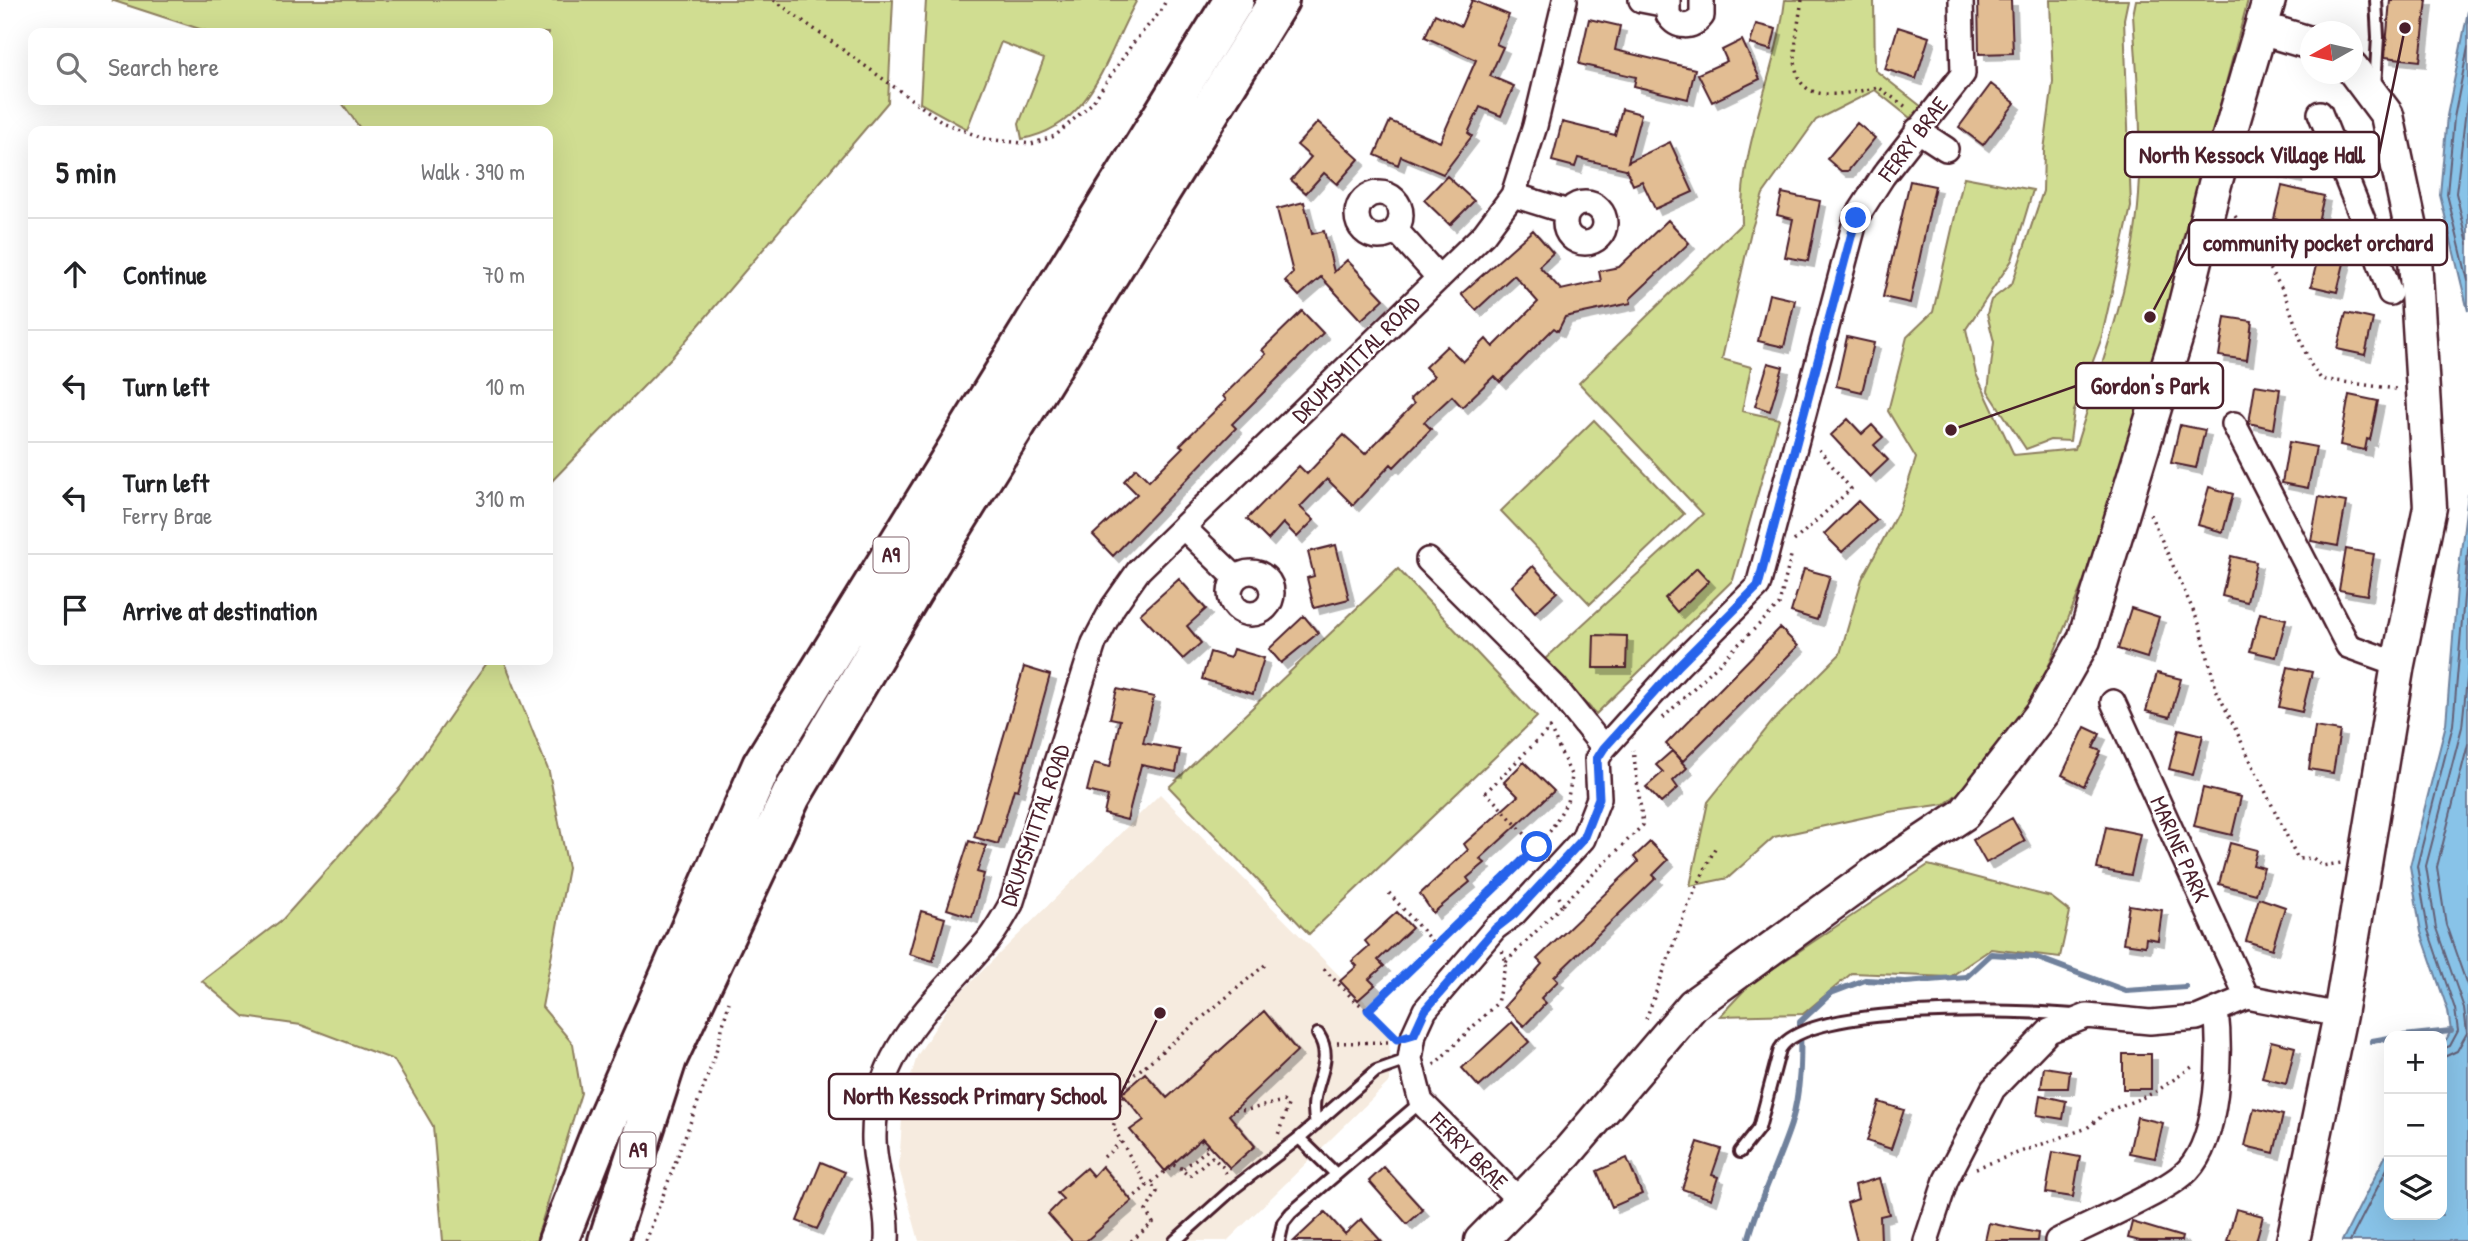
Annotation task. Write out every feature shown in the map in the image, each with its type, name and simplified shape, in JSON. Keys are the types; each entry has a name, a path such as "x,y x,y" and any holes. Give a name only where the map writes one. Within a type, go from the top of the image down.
{"highway":[{"name":"A9","path":"558,1241 599,1137 762,765 1234,0"},
{"name":"A9","path":"608,1241 667,1059 791,796 912,592 1279,0"},
{"name":"A9","path":"575,1241 599,1137"}],"street":[{"name":"DRUMSMITTAL ROAD","path":"887,1241 874,1140 879,1096 896,1049 936,995 986,943 1011,904 1094,643 1113,607 1139,570 1483,234 1513,195 1535,126 1565,0"},
{"path":"1642,0 1667,2 1672,20 1685,26 1691,25 1702,16 1702,0"},
{"name":"FERRY BRAE","path":"1604,748 1679,665 1758,586 1856,218 1920,126 1963,74 1961,0"},
{"path":"1480,1241 1567,1153 1693,1006 1878,870 1964,814 2043,712 2084,640 2178,332 2215,184 2266,15 2300,36"},
{"path":"2293,1241 2340,1015 2361,873 2398,664 2430,506 2414,243 2387,115 2363,82"},
{"path":"2320,113 2390,293"},
{"path":"1920,126 1945,149"},
{"path":"1513,195 1568,212"},
{"name":"DRUMSMITTAL ROAD","path":"1396,230 1438,278"},
{"path":"2376,253 2414,243"},
{"path":"2234,424 2348,646 2398,664"},
{"path":"1183,527 1236,578"},
{"path":"1410,1059 1414,1034 1425,1010 1496,928 1514,914 1583,839 1599,798 1597,759 1604,748 1555,687 1428,560"},
{"name":"MARINE PARK","path":"2113,702 2247,997"},
{"path":"1926,1241 1946,1180 1993,1089 2049,1031 2087,1016 2150,1022 2197,1018 2247,997 2340,1015"},
{"path":"2057,1241 2188,1171 2204,1145 2220,1048 2216,1010"},
{"name":"FERRY BRAE","path":"1410,1059 1419,1092 1521,1202"}],"lane":[{"path":"2374,97 2378,37 2376,0"},
{"path":"1740,1152 1759,1128 1780,1049 1786,1040 1795,1034 1894,1014 2010,1010 2087,1016"},
{"path":"1316,1124 1312,1108 1326,1055 1321,1039"},
{"path":"1175,1241 1234,1188 1316,1124 1376,1071 1410,1059"},
{"path":"1279,1241 1283,1223 1291,1213 1336,1174 1419,1092"},
{"path":"1299,1138 1336,1174"}],"path":[{"path":"774,0 944,123 985,139 1031,144 1055,136 1092,103 1166,0"},
{"path":"1802,0 1793,57 1795,73 1807,88 1825,96 1878,87 1895,96 1920,126"},
{"path":"2215,184 2283,290 2309,362 2321,379 2423,393"},
{"path":"2134,475 2200,625 2216,689 2298,859 2313,858 2322,866 2340,863 2361,873"},
{"path":"1368,1010 1537,847 1567,802 1572,777 1550,728 1486,792 1537,847"},
{"path":"1650,1057 1640,1040 1652,996 1715,848"},
{"path":"1389,893 1435,945"},
{"path":"1506,962 1563,904"},
{"path":"1419,1092 1497,1003 1506,962 1496,928"},
{"path":"1131,1241 1153,1223 1146,1211 1157,1192 1112,1127 1129,1080 1265,965"},
{"path":"1321,1039 1392,1042 1397,1039 1324,969"},
{"path":"646,1241 714,1059 730,996"},
{"path":"1946,1180 2087,1129 2108,1111 2154,1093 2220,1048"},
{"path":"1235,1109 1247,1110 1283,1101 1288,1105 1278,1132 1279,1151"},
{"path":"1184,1169 1209,1148 1201,1140"},
{"path":"1104,1157 1121,1142"},
{"path":"1184,1169 1182,1170 1189,1176 1212,1157 1224,1168 1234,1188"},
{"path":"1130,1200 1173,1165 1184,1169"}],"shaded area":[{"path":"1160,794 1389,1026 1390,1081 1227,1241 919,1241 899,1168 903,1103 917,1056 953,1000"}],"green space":[{"path":"111,0 893,0 888,102 672,357 553,480 553,126 358,126 344,105 553,105 553,28 197,28"},
{"path":"926,0 1137,0 1095,85 1082,104 1046,132 1022,139 1019,124 1044,59 1001,42 967,129 920,103"},
{"path":"1785,0 1874,0 1875,70 1922,107 1910,118 1875,90 1816,120 1763,194 1751,231 1722,359 1751,367 1742,411 1779,419 1733,580 1596,714 1545,659 1703,514 1579,383 1742,223 1746,166"},
{"path":"2050,0 2128,0 2124,19 2131,207 2101,340 2074,411 2070,441 2050,440 2026,449 1988,391 1994,342 1987,314 1991,300 2012,284 2043,191 2044,150 2053,82"},
{"path":"2136,0 2248,0 2147,380 2085,578 2035,699 1995,763 1945,804 1889,812 1774,837 1728,878 1690,886 1708,802 1772,722 1840,654 1862,579 1900,508 1916,458 1888,411 1907,337 1933,312 1964,177 2033,190 2012,260 1966,329 1976,374 2014,455 2075,449 2113,330 2134,238 2140,159 2133,15"},
{"path":"1594,420 1684,514 1590,604 1501,511"},
{"path":"1398,569 1537,717 1309,934 1169,787"},
{"path":"486,665 506,665 549,772 568,868 542,1007 573,1044 581,1093 536,1241 443,1241 433,1126 394,1060 301,1025 245,1017 202,981 283,919 400,788"},
{"path":"1928,865 2051,897 2070,912 2060,957 1991,949 1950,977 1852,973 1803,1014 1720,1016 1750,984"}],"water":[{"path":"2468,11 2468,311 2440,195 2447,116"},
{"path":"2468,494 2468,1241 2342,1241 2384,1159 2384,1220 2447,1220 2447,1038 2451,1031 2448,1011 2421,932 2410,866 2446,724 2458,576"}],"building":[{"path":"1472,0 1509,15 1496,44 1503,47 1490,76 1514,86 1501,116 1480,107 1468,133 1472,136 1443,174 1401,156 1398,165 1375,155 1390,121 1440,142 1476,60 1425,37 1435,14 1461,26"},
{"path":"1978,0 2011,0 2013,53 1979,54"},
{"path":"2390,0 2427,0 2420,61 2385,57"},
{"path":"1589,19 1620,26 1615,50 1695,69 1688,99 1634,86 1636,77 1579,64"},
{"path":"1756,24 1776,29 1771,50 1750,44"},
{"path":"1898,27 1929,37 1916,79 1885,69"},
{"path":"1742,40 1760,79 1712,102 1698,74 1727,61 1722,50"},
{"path":"1991,84 2015,103 1983,145 1959,127"},
{"path":"1622,109 1641,114 1628,162 1670,142 1693,192 1655,209 1642,181 1633,185 1626,169 1578,158 1575,167 1552,161 1562,122 1615,135"},
{"path":"1318,122 1359,159 1337,184 1324,173 1306,193 1291,180 1311,157 1297,145"},
{"path":"1857,123 1875,138 1848,171 1841,171 1827,159"},
{"path":"2272,132 2297,138 2294,149 2302,151 2296,177 2262,169"},
{"path":"1447,176 1474,201 1450,225 1424,200"},
{"path":"1910,181 1935,186 1910,303 1883,297"},
{"path":"2282,186 2324,196 2313,243 2280,235 2283,221 2274,219"},
{"path":"1782,193 1820,201 1808,261 1785,257 1793,219 1777,215"},
{"path":"1304,202 1312,234 1324,231 1334,272 1347,260 1384,299 1361,320 1321,277 1299,296 1285,281 1293,273 1277,209"},
{"path":"1668,220 1689,243 1630,299 1631,303 1565,317 1558,331 1554,328 1500,382 1494,376 1462,407 1452,396 1424,422 1431,429 1394,467 1391,464 1353,505 1327,479 1300,507 1314,520 1297,537 1283,523 1268,540 1247,519 1299,466 1307,474 1344,435 1365,454 1414,404 1410,399 1434,376 1425,367 1447,346 1463,362 1486,339 1493,347 1538,302 1514,275 1476,310 1461,294 1533,230 1553,253 1539,266 1561,290 1601,281 1599,271 1619,267"},
{"path":"2320,249 2346,255 2337,292 2311,286"},
{"path":"1769,294 1795,300 1784,347 1758,341"},
{"path":"1302,311 1323,333 1232,424 1236,428 1113,556 1093,535 1137,494 1124,481 1136,468 1149,481 1183,447 1180,445 1226,400 1223,396 1266,354 1262,350"},
{"path":"2346,313 2373,319 2365,355 2337,349"},
{"path":"2225,317 2252,321 2247,360 2219,356"},
{"path":"1847,337 1874,343 1862,392 1836,386"},
{"path":"1768,363 1783,367 1770,411 1755,406"},
{"path":"2255,385 2280,389 2274,429 2249,423"},
{"path":"2349,395 2378,401 2370,440 2367,439 2365,450 2340,445"},
{"path":"1848,419 1862,434 1872,425 1883,437 1874,445 1888,460 1870,477 1831,435"},
{"path":"2180,425 2205,430 2196,468 2171,463"},
{"path":"2289,442 2316,447 2308,488 2282,483"},
{"path":"2209,487 2233,494 2223,532 2198,525"},
{"path":"2319,497 2346,502 2338,546 2311,541"},
{"path":"1858,501 1877,520 1842,552 1824,534"},
{"path":"1336,545 1349,599 1314,608 1307,578 1314,576 1308,552"},
{"path":"2346,549 2374,554 2367,595 2339,590"},
{"path":"2231,556 2256,562 2247,602 2222,596"},
{"path":"1533,566 1557,592 1535,612 1512,586"},
{"path":"1697,568 1709,581 1677,612 1665,598"},
{"path":"1804,569 1830,576 1817,620 1791,612"},
{"path":"1179,579 1206,609 1187,626 1201,643 1183,659 1140,614"},
{"path":"2131,608 2159,617 2147,658 2118,649"},
{"path":"2260,613 2286,619 2276,657 2250,651"},
{"path":"1304,616 1318,633 1281,663 1269,649"},
{"path":"1780,628 1798,646 1683,761 1666,744"},
{"path":"1594,635 1627,636 1626,668 1593,668"},
{"path":"1233,649 1264,658 1253,694 1202,679 1210,652 1230,658"},
{"path":"1024,667 1050,675 1018,790 1014,789 998,844 974,837"},
{"path":"2288,667 2312,672 2302,712 2279,707"},
{"path":"2157,673 2181,679 2170,717 2146,711"},
{"path":"1117,689 1154,697 1143,743 1180,750 1176,772 1141,765 1127,820 1104,814 1108,796 1087,791 1094,763 1110,767 1120,720 1110,718"},
{"path":"2085,727 2100,734 2093,748 2101,751 2084,786 2062,775"},
{"path":"2315,727 2340,731 2333,773 2309,769"},
{"path":"2179,729 2203,735 2193,775 2169,769"},
{"path":"1672,751 1687,768 1673,781 1678,788 1661,803 1646,787 1663,772 1656,765"},
{"path":"1524,762 1554,791 1480,859 1485,863 1467,878 1470,882 1433,913 1420,894 1468,850 1464,844 1518,796 1504,782"},
{"path":"2203,788 2241,797 2232,835 2194,826"},
{"path":"2012,818 2025,841 1986,863 1973,840"},
{"path":"2106,827 2140,834 2131,875 2097,869"},
{"path":"969,841 986,846 977,872 984,874 972,917 947,909"},
{"path":"1650,842 1668,860 1653,875 1656,878 1554,977 1558,981 1541,998 1546,1003 1524,1026 1504,1007 1542,964 1537,959 1638,862 1634,857"},
{"path":"2230,843 2257,850 2253,865 2264,868 2256,894 2219,884"},
{"path":"2259,898 2285,907 2272,949 2246,941"},
{"path":"2129,905 2162,910 2158,940 2146,938 2145,946 2123,943"},
{"path":"921,911 945,918 933,961 909,954"},
{"path":"1397,912 1412,928 1378,960 1384,966 1369,979 1375,985 1358,1000 1340,981 1357,966 1352,961 1369,946 1365,941"},
{"path":"1264,1011 1297,1051 1229,1115 1255,1146 1230,1168 1202,1138 1165,1171 1130,1130 1144,1120 1122,1093 1145,1073 1167,1098"},
{"path":"1512,1022 1529,1042 1479,1087 1462,1068"},
{"path":"2271,1041 2295,1047 2286,1084 2262,1078"},
{"path":"2123,1054 2151,1054 2151,1089 2123,1089"},
{"path":"2044,1067 2070,1071 2068,1088 2041,1088"},
{"path":"2040,1095 2066,1101 2063,1119 2037,1115"},
{"path":"1879,1102 1904,1110 1891,1149 1867,1141"},
{"path":"2254,1108 2283,1115 2274,1153 2245,1146"},
{"path":"2137,1117 2163,1123 2155,1158 2129,1153"},
{"path":"1698,1142 1721,1149 1712,1175 1718,1177 1711,1199 1682,1189"},
{"path":"2053,1152 2080,1157 2073,1197 2046,1193"},
{"path":"1627,1158 1642,1194 1612,1207 1597,1171"},
{"path":"821,1162 845,1172 817,1229 797,1221"},
{"path":"1102,1166 1132,1201 1086,1241 1072,1241 1048,1214 1063,1199 1057,1193 1086,1168 1093,1176"},
{"path":"1384,1167 1423,1210 1407,1224 1369,1181"},
{"path":"1879,1178 1889,1214 1880,1216 1881,1241 1857,1241 1847,1203 1858,1199 1855,1185"},
{"path":"2236,1209 2263,1216 2256,1241 2227,1241"},
{"path":"1325,1212 1345,1234 1361,1219 1381,1241 1294,1241"},
{"path":"2132,1222 2182,1237 2181,1241 2140,1241 2128,1238"},
{"path":"1989,1223 2038,1233 2037,1241 1985,1241"}],"waterway":[{"path":"1748,1241 1794,1112 1800,1073 1800,1022 1831,993 1865,980 1906,982 1966,977 1991,954 2035,957 2126,991 2186,987"},
{"path":"2447,1031 2451,1031"},
{"path":"2372,1041 2384,1039"}],"place":[{"name":"North Kessock Village Hall","path":"2405,28"},
{"name":"community pocket orchard","path":"2150,317"},
{"name":"Gordon's Park","path":"1951,430"},
{"name":"North Kessock Primary School","path":"1160,1013"}],"route":[{"path":"1537,847 1368,1010 1397,1039 1414,1034 1425,1010 1496,928 1514,914 1545,877 1583,839 1599,798 1597,759 1604,748 1679,665 1758,586 1802,429 1856,218"}]}
